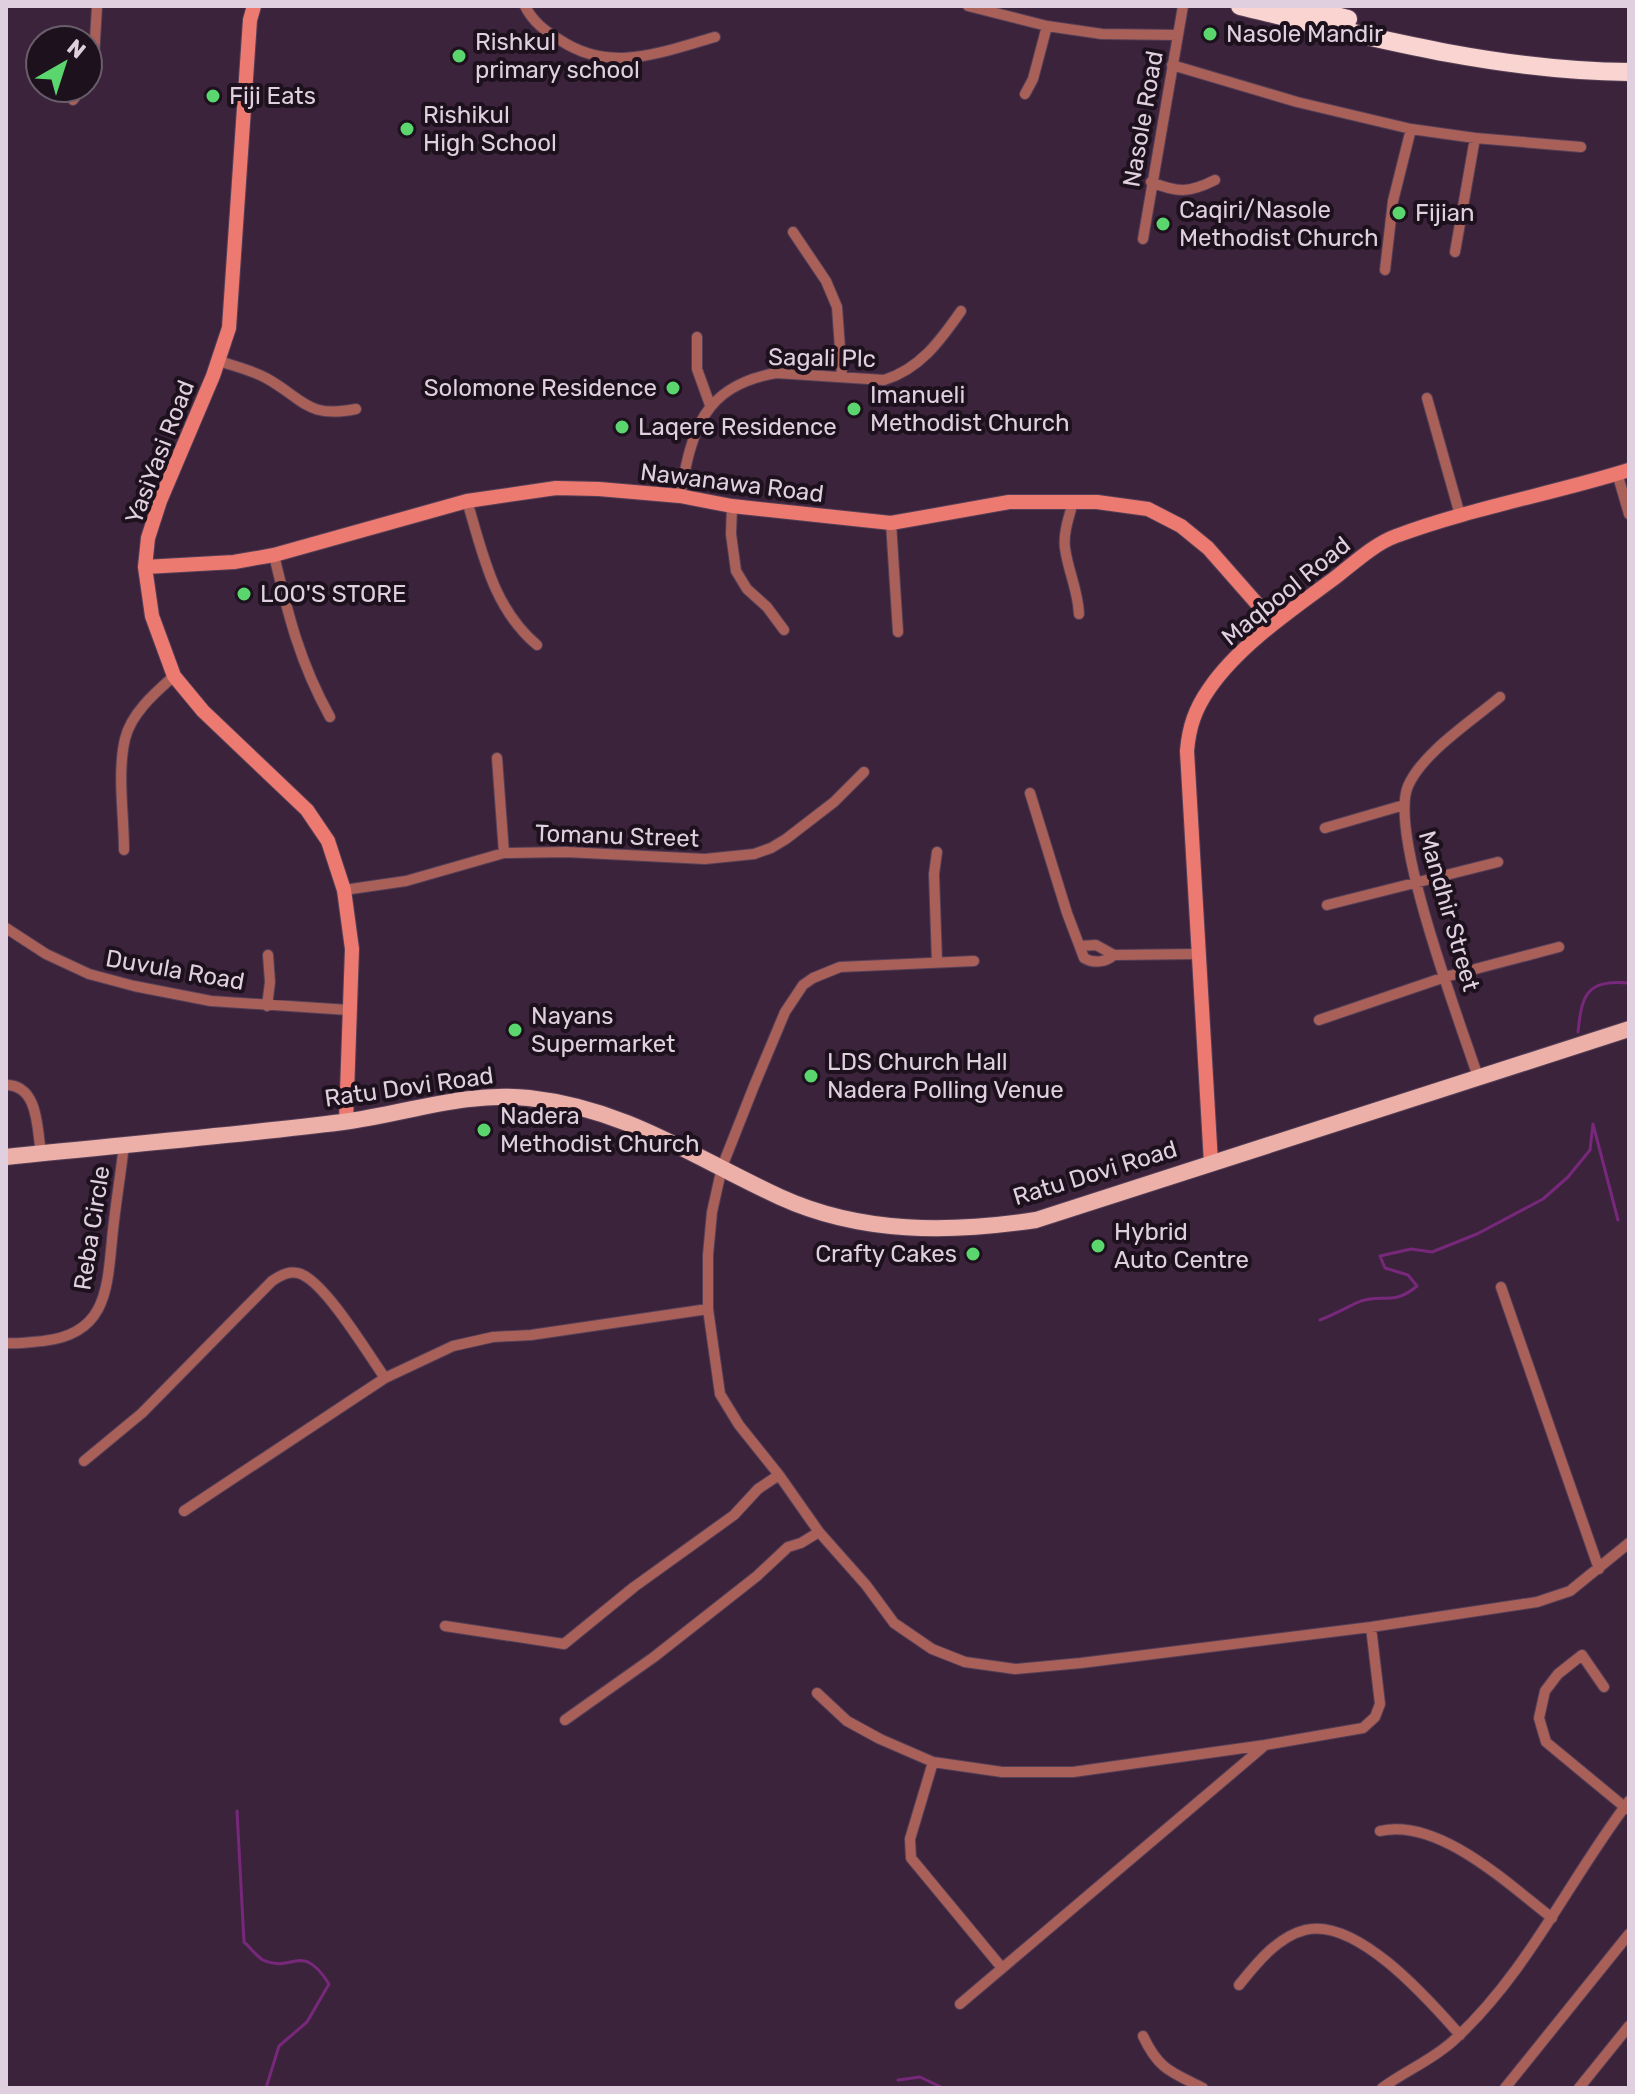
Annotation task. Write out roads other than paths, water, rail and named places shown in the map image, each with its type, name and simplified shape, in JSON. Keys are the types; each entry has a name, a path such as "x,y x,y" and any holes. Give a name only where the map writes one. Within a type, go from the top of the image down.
{"highway":[{"path":"1240,6 1454,55 1579,72 1629,72"},
{"path":"1296,6 1457,45 1585,61 1629,61"}],"main road":[{"name":"Ratu Dovi Road","path":"6,1157 346,1121 453,1100 527,1098 588,1108 645,1128 783,1198 834,1215 895,1228 937,1230 986,1227 1036,1220 1629,1029"}],"street":[{"path":"525,6 540,27 568,46 605,59 642,57 715,37"},
{"path":"968,6 1047,26 1102,34 1178,35"},
{"name":"Nasole Road","path":"1143,239 1183,6"},
{"name":"YasiYasi Road","path":"250,11 229,328 219,361 160,501 148,538 145,567 152,616 174,676 203,711 307,810 328,841 344,890 352,949 346,1121"},
{"path":"1025,94 1033,79 1047,26"},
{"path":"1172,65 1297,102 1411,129 1581,147"},
{"path":"1385,270 1393,201 1411,129"},
{"path":"1455,252 1475,138"},
{"path":"1151,182 1188,192 1215,180"},
{"path":"793,232 826,281 837,307 842,376"},
{"name":"Sagali Plc","path":"680,496 693,434 710,405 726,391 759,376 776,373 884,380 911,369 928,354 961,311"},
{"path":"697,337 697,369 710,405"},
{"path":"219,361 267,379 312,409 332,413 356,409"},
{"path":"1427,398 1460,515"},
{"path":"1623,472 1629,514"},
{"name":"Maqbool Road","path":"1211,1163 1187,751 1195,712 1210,687 1274,623 1392,537 1460,515 1623,472"},
{"name":"Nawanawa Road","path":"145,567 234,562 274,555 467,501 556,488 680,496 732,506 891,523 1009,502 1125,504 1148,509 1181,526 1208,548 1274,623"},
{"path":"467,501 499,598 522,633 537,645"},
{"path":"1073,502 1065,548 1078,595 1079,614"},
{"path":"732,506 731,534 736,571 747,589 767,607 784,630"},
{"path":"891,523 898,632"},
{"path":"274,555 291,630 315,691 330,717"},
{"path":"124,850 125,737 145,705 174,676"},
{"name":"Mandhir Street","path":"1478,1077 1416,881 1405,828 1404,805 1407,789 1416,773 1437,750 1500,697"},
{"path":"497,758 504,853"},
{"name":"Tomanu Street","path":"344,890 406,881 504,853 566,852 705,859 754,854 786,839 834,802 864,772"},
{"path":"1030,793 1082,956 1087,960 1105,961 1114,955"},
{"path":"1325,828 1404,805"},
{"path":"937,852 934,874 937,962"},
{"path":"1327,905 1498,862"},
{"name":"Duvula Road","path":"6,928 46,954 89,974 211,1001 349,1010"},
{"path":"1080,946 1096,945 1114,955 1197,954"},
{"path":"1319,1020 1445,977 1559,947"},
{"path":"267,1006 270,982 268,955"},
{"path":"974,961 840,967 803,985 785,1012 722,1167 712,1212 708,1309 720,1394 739,1425 819,1532 866,1585 894,1623 932,1649 965,1662 1015,1669 1371,1627 1537,1602 1570,1591 1629,1543"},
{"path":"6,1085 21,1088 29,1096 41,1153"},
{"name":"Reba Circle","path":"6,1343 66,1337 76,1334 92,1319 101,1303 110,1271 124,1144"},
{"path":"84,1461 142,1413 272,1281 287,1273 299,1273 321,1290 385,1378"},
{"path":"1501,1287 1599,1569"},
{"path":"184,1511 385,1378 453,1346 493,1337 531,1335 708,1309"},
{"path":"445,1626 564,1644 634,1587 734,1515 758,1489 779,1475"},
{"path":"565,1720 666,1648 757,1576 788,1547 819,1532"},
{"path":"817,1693 847,1721 933,1762 1002,1772 1073,1772 1363,1728 1375,1717 1380,1704 1371,1627"},
{"path":"1382,2088 1452,2043 1490,2003 1526,1958 1595,1846 1628,1806 1546,1742 1539,1718 1545,1691 1558,1674 1582,1655 1604,1687"},
{"path":"960,2004 1265,1745"},
{"path":"933,1762 910,1839 911,1858 1002,1968"},
{"path":"1380,1831 1395,1828 1423,1831 1447,1841 1552,1918"},
{"path":"1239,1985 1259,1961 1282,1941 1304,1930 1326,1928 1360,1944 1390,1964 1417,1986 1460,2035"},
{"path":"1505,2088 1629,1934"},
{"path":"1579,2088 1629,2026"},
{"path":"1143,2036 1156,2060 1166,2069 1203,2088"}],"waterway":[{"path":"1578,1032 1582,1007 1589,992 1604,984 1629,983"},
{"path":"1320,1320 1365,1300 1401,1296 1417,1286 1408,1275 1385,1268 1380,1256 1411,1249 1432,1252 1477,1234 1543,1199 1568,1177 1590,1150 1593,1124 1618,1220"},
{"path":"237,1811 244,1942 263,1960 273,1963 304,1961 311,1964 329,1984 307,2022 279,2046 266,2088"},
{"path":"898,2080 920,2077 943,2088"}],"place":[{"name":"Nasole Mandir","path":"1210,34"},
{"name":"Rishkul primary school","path":"459,56"},
{"name":"Fiji Eats","path":"213,96"},
{"name":"Rishikul High School","path":"407,129"},
{"name":"Fijian","path":"1399,213"},
{"name":"Caqiri/Nasole Methodist Church","path":"1163,224"},
{"name":"Solomone Residence","path":"673,388"},
{"name":"Imanueli Methodist Church","path":"854,409"},
{"name":"Laqere Residence","path":"622,427"},
{"name":"LOO'S STORE","path":"244,594"},
{"name":"Nayans Supermarket","path":"515,1030"},
{"name":"LDS Church Hall Nadera Polling Venue","path":"811,1076"},
{"name":"Nadera Methodist Church","path":"484,1130"},
{"name":"Hybrid Auto Centre","path":"1098,1246"},
{"name":"Crafty Cakes","path":"973,1254"}]}
